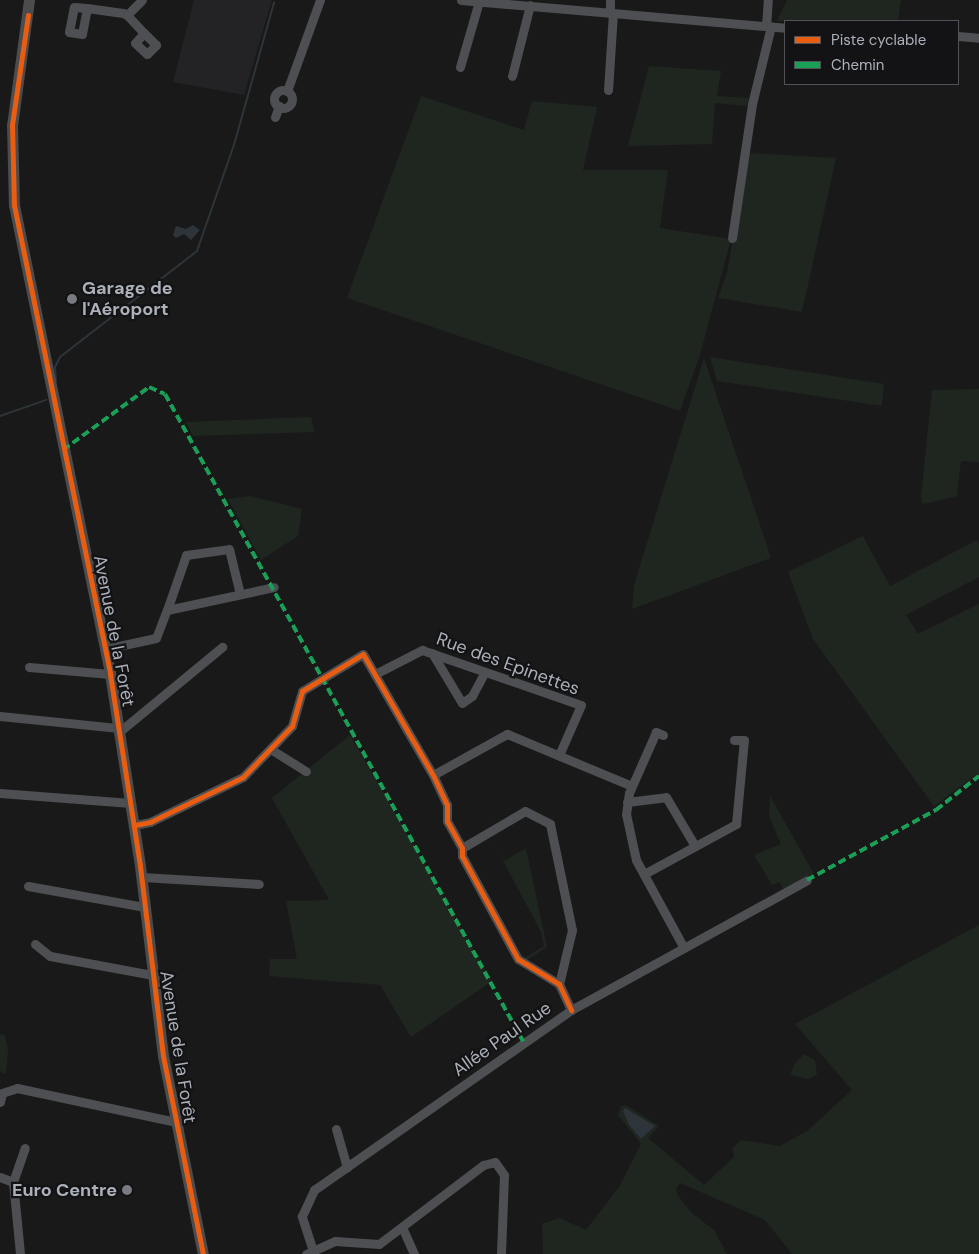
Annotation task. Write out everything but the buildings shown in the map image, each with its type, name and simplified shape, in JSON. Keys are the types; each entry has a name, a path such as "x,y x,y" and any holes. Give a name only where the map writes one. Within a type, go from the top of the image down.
{"main road":[{"name":"Avenue de la Forêt","path":"31,0 12,125 14,205 110,674 142,877 153,976 175,1122 204,1254"}],"street":[{"path":"127,15 142,0"},
{"path":"275,117 279,106 274,100 276,93 287,91 320,0"},
{"path":"460,0 784,28"},
{"path":"608,90 610,0"},
{"path":"732,238 752,104 769,26 768,0"},
{"path":"460,67 479,1"},
{"path":"512,76 530,5"},
{"path":"87,8 127,15 144,33"},
{"path":"959,36 979,38"},
{"path":"105,649 156,638 186,555 229,549 240,594"},
{"path":"167,610 274,587"},
{"path":"0,716 119,730 222,647"},
{"name":"Rue des Epinettes","path":"377,673 422,650 581,705 559,755"},
{"path":"432,653 462,703 472,696 486,672"},
{"path":"134,825 150,822 243,777 272,750 292,726 302,691 364,654 377,673 410,738 433,775 447,805 448,820 462,848 462,856 518,959 559,984 571,1010"},
{"path":"29,666 110,674"},
{"path":"663,735 656,732 632,786 627,802 626,814 636,860 684,948"},
{"path":"433,775 507,734 632,786"},
{"path":"644,874 736,824 744,740 734,740"},
{"path":"272,750 306,772"},
{"path":"0,793 131,804"},
{"path":"627,802 666,797 695,846"},
{"path":"462,848 525,811 550,824 572,930 559,984"},
{"path":"142,877 259,884"},
{"name":"Allée Paul Rue","path":"310,1253 303,1230 306,1203 314,1190 571,1010 808,880"},
{"path":"28,886 145,907"},
{"path":"35,944 50,956 153,976"},
{"path":"0,1102 2,1093 17,1088 175,1122"},
{"path":"336,1129 347,1167"},
{"path":"20,1254 13,1182 25,1148"},
{"path":"310,1253 335,1242 371,1246 402,1227 483,1165 495,1162 504,1175 501,1254"},
{"path":"0,1177 13,1182"},
{"path":"402,1227 414,1254"}],"shaded area":[{"path":"194,0 272,0 244,95 173,82"},
{"path":"787,0 901,0 898,20 777,21"},
{"path":"649,66 721,71 717,96 749,98 747,106 715,103 712,144 628,146"},
{"path":"421,96 524,130 532,101 597,107 583,170 668,170 660,228 731,239 700,355 680,411 347,298"},
{"path":"748,153 836,158 802,312 718,298 727,273"},
{"path":"193,225 200,230 191,240 184,234 176,238 173,235 176,226 186,229"},
{"path":"710,357 884,384 882,406 717,381"},
{"path":"704,358 771,558 632,609 634,585"},
{"path":"979,389 979,462 961,461 957,496 923,504 921,497 932,390"},
{"path":"311,417 314,432 193,436 186,422"},
{"path":"250,496 302,509 298,536 261,560 228,499"},
{"path":"863,536 890,586 977,540 979,544 979,577 906,615 918,634 979,604 979,773 934,806 813,639 788,572"},
{"path":"350,735 492,981 411,1037 380,985 269,976 270,959 297,959 286,901 329,900 272,798"},
{"path":"770,796 814,874 784,890 779,882 772,885 754,855 781,844 769,816"},
{"path":"490,836 504,861 526,848 547,947 527,960 524,958 544,946 541,932"},
{"path":"979,925 979,1254 792,1254 765,1220 680,1183 676,1189 678,1196 692,1213 714,1230 727,1254 543,1254 542,1224 559,1218 586,1230 619,1187 641,1144 618,1115 621,1106 626,1105 659,1126 648,1138 704,1185 734,1157 733,1148 741,1140 780,1146 807,1131 852,1090 795,1024"},
{"path":"0,1034 5,1035 8,1049 6,1074 0,1071"},
{"path":"804,1054 815,1060 817,1074 809,1079 790,1075 794,1064"},
{"path":"625,1108 655,1126 641,1139 629,1125 623,1111"}],"waterway":[{"path":"56,381 55,367 60,357 197,251 234,145 274,3"},
{"path":"0,416 46,400"}],"marked path":[{"path":"63,450 149,387 165,394 524,1043"},
{"path":"807,880 936,810 979,776"}],"cycle path":[{"path":"28,15 12,125 14,205 110,674 140,866 163,1056 203,1254"},
{"path":"135,825 150,822 243,777 292,726 302,691 363,654 433,775 447,805 447,821 462,848 462,856 518,959 559,984 571,1010"}],"place":[{"name":"Garage de l'Aéroport","path":"72,299"},
{"name":"Euro Centre","path":"127,1190"}]}
